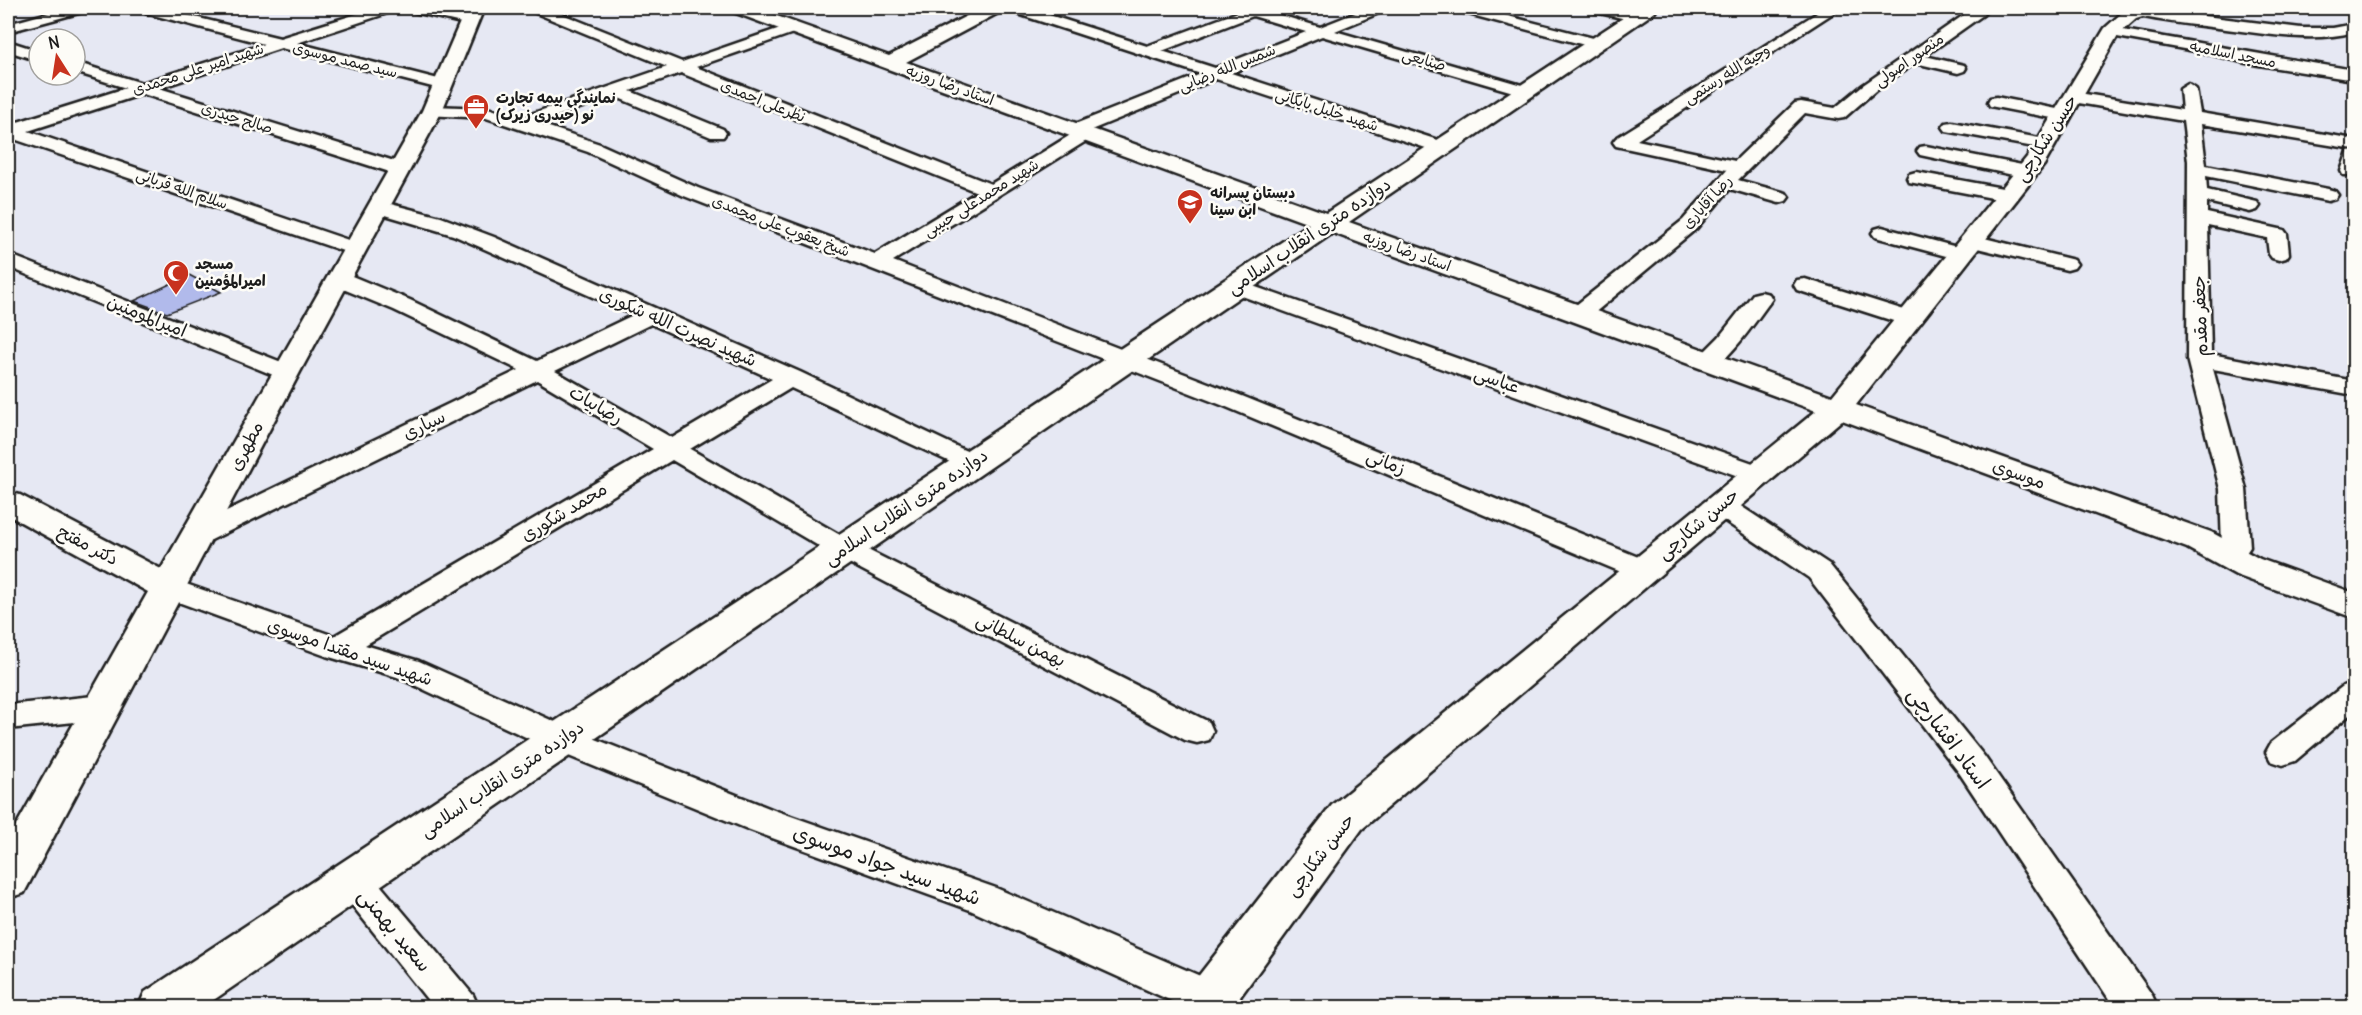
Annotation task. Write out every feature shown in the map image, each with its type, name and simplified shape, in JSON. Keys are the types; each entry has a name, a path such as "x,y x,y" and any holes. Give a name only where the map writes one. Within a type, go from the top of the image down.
{"street":[{"path":"8,28 81,8"},
{"name":"سید صمد موسوی","path":"143,8 279,43 438,98"},
{"name":"شهید امیر علی محمدی","path":"8,131 389,8"},
{"path":"415,8 473,14"},
{"name":"نظرعلی احمدی","path":"536,8 852,137 992,191"},
{"name":"استاد رضا روزبه","path":"739,8 1838,408"},
{"path":"890,63 994,8"},
{"name":"شهید خلیل بایگانی","path":"1014,8 1441,147"},
{"name":"شمس الله رضایی","path":"1081,132 1214,73 1379,8"},
{"path":"1462,8 1596,43"},
{"path":"1596,8 1642,12"},
{"name":"وجیه الله رستمی","path":"1739,167 1622,142 1834,8"},
{"path":"1149,51 1246,9"},
{"name":"صنایعی","path":"1246,9 1526,91"},
{"path":"1961,9 1979,10"},
{"name":"منصور اصولی","path":"1801,107 1838,114 1869,88 1979,10"},
{"path":"2146,10 2218,24 2310,33 2340,33 2355,28"},
{"name":"حسن شکارچی","path":"1214,1004 1347,817 1838,408 2018,183 2045,144 2110,32 2130,15 2146,10"},
{"name":"دوازده متری انقلاب اسلامی","path":"162,1008 1642,12"},
{"name":"مطهری","path":"8,880 286,372 400,169 438,98 473,14"},
{"path":"2311,17 2355,41"},
{"path":"518,124 794,28"},
{"name":"مسجد اسلامیه","path":"2110,32 2207,48 2246,58 2355,75"},
{"path":"8,46 27,52"},
{"path":"1912,58 1958,68"},
{"name":"صالح حیدری","path":"87,71 400,169"},
{"name":"جعفر مقدم","path":"2188,89 2197,169 2199,359 2233,489 2236,547"},
{"path":"614,90 717,133"},
{"name":"شیخ یعقوب علی محمدی","path":"438,98 594,148 691,192 1126,359"},
{"path":"1996,102 2067,106 2191,118 2355,144"},
{"name":"رضا آقایاری","path":"1579,314 1690,224 1739,167 1801,107"},
{"path":"1952,127 2045,144"},
{"name":"سلام الله قربانی","path":"8,131 356,249"},
{"name":"شهید محمدعلی حبیبی","path":"877,262 992,191 1081,132"},
{"path":"1926,151 2018,183"},
{"path":"2197,169 2328,195"},
{"path":"1916,178 2018,183"},
{"path":"1726,182 1779,197"},
{"path":"2197,194 2250,206"},
{"name":"شهید نصرت الله شکوری","path":"379,207 426,218 651,315 792,377 972,463"},
{"path":"2198,217 2277,234 2279,254"},
{"path":"1882,233 2067,264"},
{"name":"امیرالمومنین","path":"8,260 286,372"},
{"name":"رضابیات","path":"339,279 402,305 537,370 844,549"},
{"path":"1805,285 1909,319"},
{"name":"عباسی","path":"1236,286 1758,474"},
{"path":"1707,361 1727,342 1761,299"},
{"name":"سیاری","path":"197,536 651,315"},
{"name":"زمانی","path":"1126,359 1408,471 1643,570"},
{"path":"2199,359 2355,387"},
{"name":"محمد شکوری","path":"337,648 792,377"},
{"name":"موسوی","path":"1838,408 2199,540 2248,567 2355,606"},
{"name":"دکتر مفتح","path":"8,502 169,588"},
{"name":"استاد افشارچی","path":"1720,505 1819,571 1972,765 2138,1008"},
{"name":"موسوی","path":"2199,540 2236,547 2355,587"},
{"name":"بهمن سلطانی","path":"844,549 1197,731"},
{"name":"شهید سید مقتدا موسوی","path":"169,588 337,648 408,669 561,739"},
{"path":"2283,752 2355,694"},
{"path":"8,717 103,707"},
{"name":"شهید سید جواد موسوی","path":"561,739 762,820 983,899 1214,1004"},
{"name":"سعید بهمنی","path":"353,879 459,1008"}],"building":[{"name":"مسجد امیرالمؤمنین","path":"189,275 221,292 167,313 134,301"}],"place":[{"name":"نمایندگی بیمه تجارت نو (حیدری زیرک)","path":"476,130"},
{"name":"دبستان پسرانه ابن سینا","path":"1190,225"},
{"name":"مسجد امیرالمؤمنین","path":"176,296"}]}
